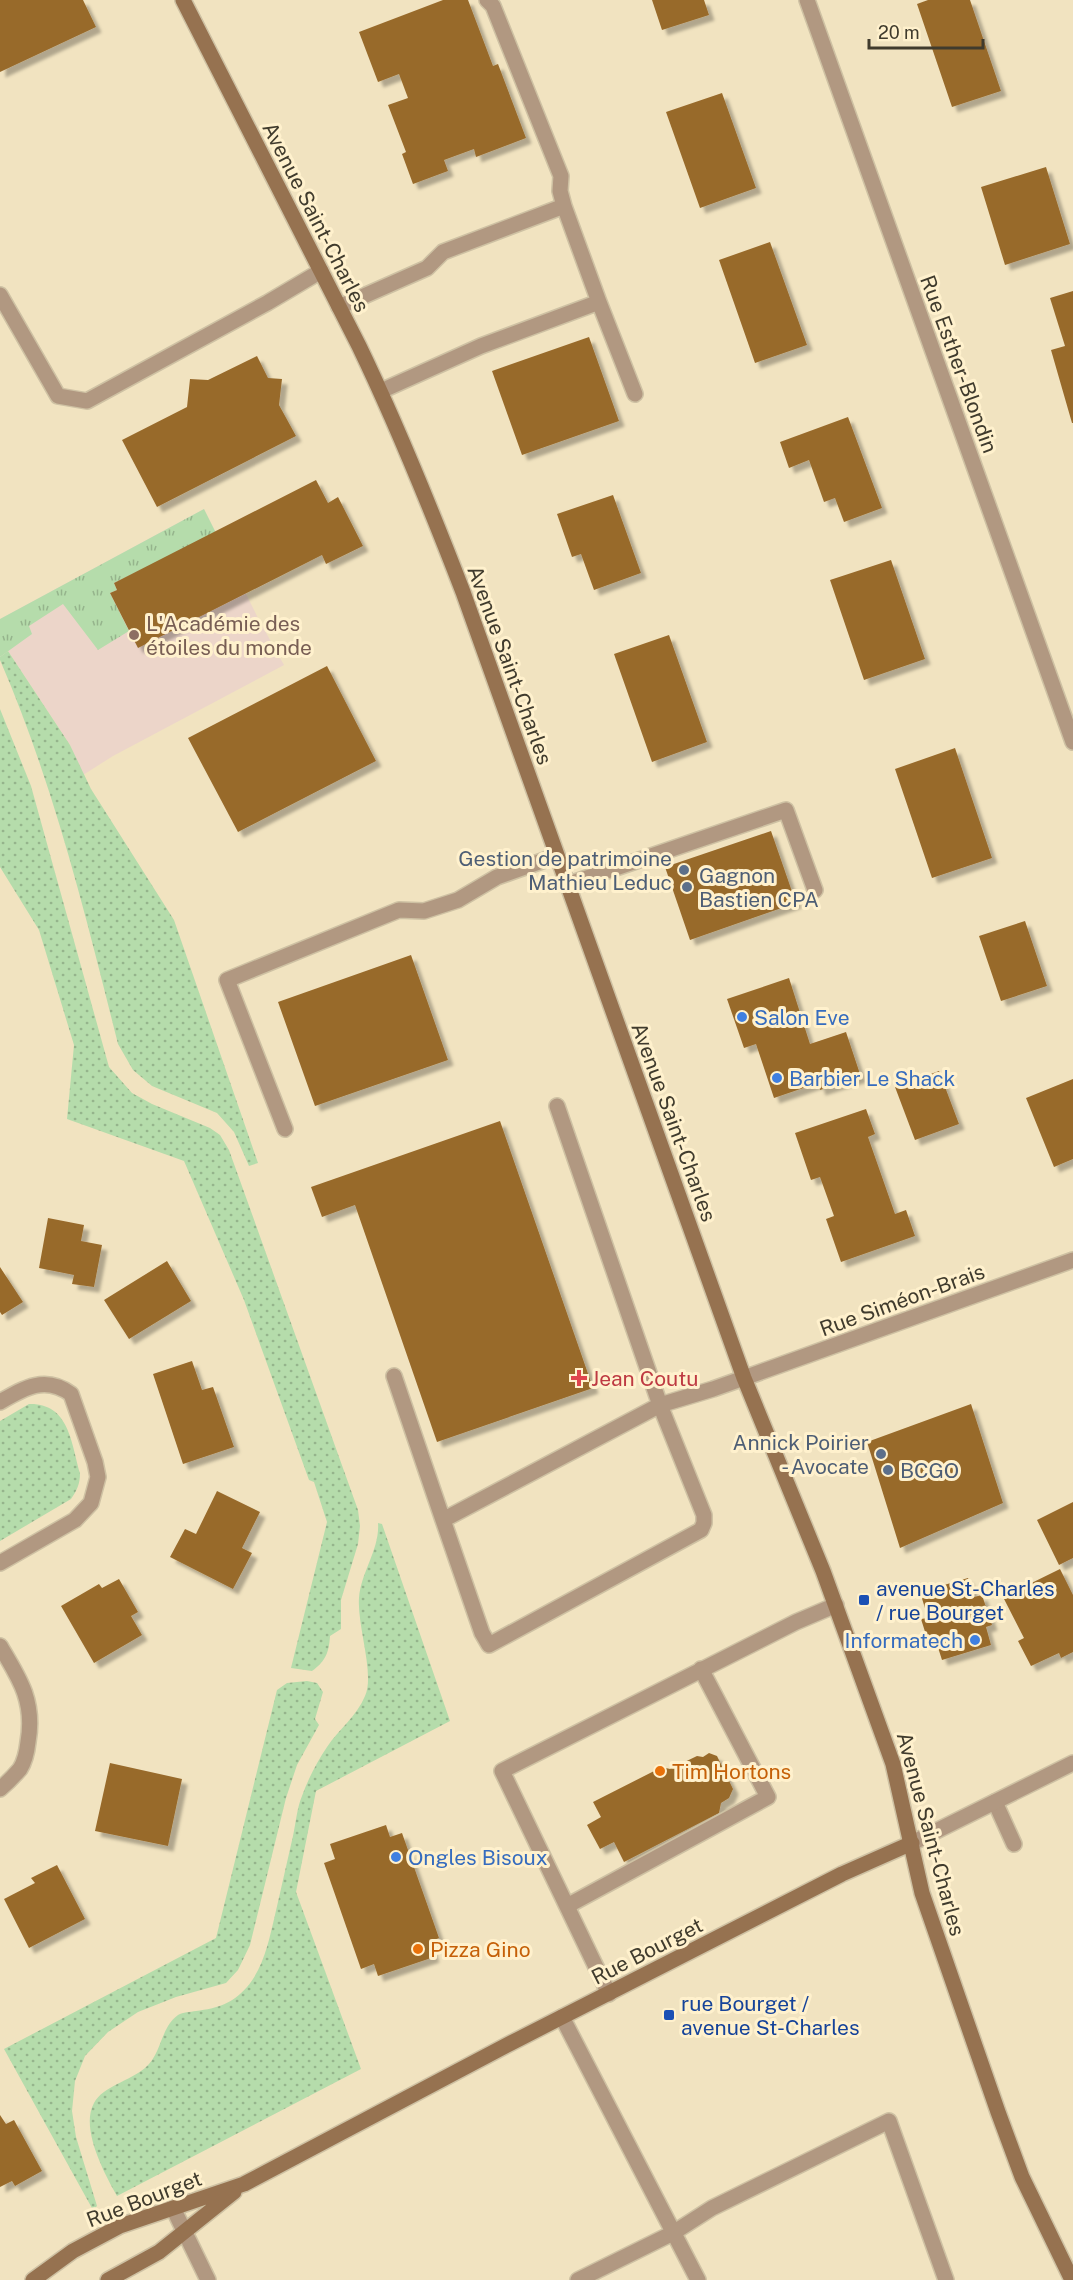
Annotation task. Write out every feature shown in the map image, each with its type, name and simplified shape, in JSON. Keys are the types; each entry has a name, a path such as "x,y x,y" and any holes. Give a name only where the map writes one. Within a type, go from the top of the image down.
{"street":[{"name":"Avenue Saint-Charles","path":"183,0 381,391 425,493 463,592 744,1378 836,1605 893,1764 922,1893 1012,2150 1022,2177 1072,2280"},
{"path":"487,0 493,6 561,176 560,191 564,206 635,394"},
{"name":"Rue Esther-Blondin","path":"807,0 1073,742"},
{"path":"339,307 427,268 443,252 564,206"},
{"path":"0,295 58,396 87,401 321,271"},
{"path":"381,391 481,346 599,302"},
{"path":"566,885 786,810 815,890"},
{"path":"285,1129 227,980 399,910 424,911 458,900 497,877 556,856"},
{"path":"394,1376 482,1633 489,1645 701,1530 704,1515 660,1405 557,1106"},
{"name":"Rue Siméon-Brais","path":"443,1520 660,1405 744,1378 1073,1260"},
{"path":"0,1401 22,1389 41,1384 52,1384 71,1394 98,1477 91,1503 75,1520 0,1563"},
{"path":"609,1994 502,1771 796,1622 836,1605"},
{"path":"0,1646 18,1675 27,1696 31,1714 27,1753 21,1767 0,1789"},
{"path":"567,1906 768,1797 701,1670"},
{"name":"Rue Bourget","path":"33,2280 74,2251 120,2226 244,2184 562,2017 842,1874 912,1844 1073,1763"},
{"path":"995,1802 1014,1845"},
{"path":"562,2017 698,2280"},
{"path":"578,2280 673,2233 712,2208 889,2121 946,2280"},
{"name":"Rue Bourget","path":"108,2280 151,2257 244,2184"},
{"path":"173,2208 208,2280"}],"shaded area":[{"name":"L'Académie des étoiles du monde","path":"204,509 284,665 113,756 83,775 70,745 8,651 0,657 0,619"}],"green space":[{"path":"204,509 216,533 114,583 117,590 110,593 129,631 98,650 63,604 29,626 32,634 0,657 0,619"},
{"path":"8,651 70,745 91,789 174,920 258,1163 249,1166 234,1132 217,1113 152,1086 133,1070 118,1044 67,850 37,754 0,660 0,657"},
{"path":"0,709 31,786 109,1067 132,1093 152,1104 210,1128 220,1135 229,1150 358,1510 360,1526 358,1544 341,1600 341,1629 330,1636 326,1656 321,1664 312,1671 291,1668 327,1522 314,1482 309,1480 244,1300 184,1161 67,1119 74,1045 39,930 0,867"},
{"path":"29,1404 42,1405 53,1410 66,1426 80,1473 79,1480 71,1499 0,1541 0,1421"},
{"path":"378,1523 382,1524 450,1721 316,1791 296,1892 361,2069 117,2196 95,2150 90,2113 98,2097 139,2073 151,2062 172,2020 184,2013 211,2008 230,2001 247,1987 258,1971 270,1934 304,1790 327,1747 362,1703 368,1687 359,1598 360,1588 376,1542"},
{"path":"307,1681 317,1683 323,1692 315,1719 319,1725 297,1765 286,1798 250,1945 238,1970 226,1983 176,1997 138,2012 108,2032 85,2056 75,2081 72,2111 76,2137 97,2206 93,2210 4,2049 216,1938 277,1690 287,1683"}],"building":[{"path":"0,0 83,0 96,27 0,72"},
{"path":"443,0 468,0 493,66 498,64 526,138 476,157 474,149 444,160 448,171 413,184 402,154 406,152 388,105 408,98 399,74 378,82 359,32"},
{"path":"652,0 704,0 709,15 662,30"},
{"path":"928,0 970,0 1001,91 952,107 917,4"},
{"path":"722,93 756,188 700,208 666,112"},
{"path":"1046,167 1070,244 1005,265 981,187"},
{"path":"770,242 807,345 755,363 719,260"},
{"path":"1073,291 1072,423 1051,350 1065,346 1050,298"},
{"path":"589,337 619,421 522,455 492,371"},
{"path":"257,356 268,378 282,379 279,405 296,436 157,507 122,440 187,407 190,379 208,380"},
{"path":"848,417 882,508 844,522 835,498 824,502 809,460 789,468 780,442"},
{"path":"316,480 328,503 338,497 363,546 326,564 322,555 138,648 110,593 117,590 114,583"},
{"path":"613,495 641,573 594,590 581,554 572,557 557,514"},
{"path":"891,560 925,659 864,680 830,580"},
{"path":"669,635 707,742 652,762 614,654"},
{"path":"327,666 376,761 238,832 188,738"},
{"path":"955,748 992,858 932,878 895,769"},
{"path":"771,831 796,903 690,940 665,867"},
{"path":"1025,921 1047,986 1001,1001 979,936"},
{"path":"411,955 448,1060 315,1106 278,1002"},
{"path":"789,978 810,1044 846,1032 861,1077 820,1090 818,1083 774,1098 756,1044 744,1048 727,999"},
{"path":"939,1071 959,1124 915,1140 895,1087"},
{"path":"1073,1079 1073,1159 1054,1167 1026,1098"},
{"path":"866,1109 875,1134 868,1137 895,1214 906,1210 915,1236 841,1262 826,1219 834,1216 820,1177 811,1180 795,1133"},
{"path":"500,1121 593,1388 437,1442 355,1205 322,1217 311,1187"},
{"path":"48,1218 84,1225 81,1241 102,1245 94,1287 72,1284 74,1275 39,1268"},
{"path":"167,1261 191,1301 129,1339 104,1300"},
{"path":"0,1267 23,1302 2,1315 0,1312"},
{"path":"192,1361 202,1390 213,1387 234,1447 183,1464 153,1374"},
{"path":"971,1404 1003,1503 900,1548 867,1442"},
{"path":"217,1491 260,1512 242,1548 252,1553 233,1589 170,1557 185,1529 196,1534"},
{"path":"1073,1502 1073,1558 1059,1565 1037,1520"},
{"path":"1060,1569 1073,1595 1073,1652 1061,1658 1059,1653 1031,1666 1018,1641 1024,1638 1003,1597"},
{"path":"968,1578 974,1597 982,1595 992,1625 986,1627 991,1645 942,1660 934,1635 927,1638 921,1619 928,1618 920,1592"},
{"path":"119,1579 138,1612 131,1616 142,1635 94,1663 61,1606 99,1584 102,1588"},
{"path":"709,1753 717,1756 733,1789 729,1798 721,1803 719,1813 624,1862 614,1842 600,1849 587,1825 601,1817 593,1802 662,1767 670,1769"},
{"path":"110,1763 182,1779 168,1846 95,1831"},
{"path":"386,1825 390,1837 402,1833 439,1938 429,1942 434,1957 378,1976 374,1964 361,1969 324,1863 335,1859 330,1844"},
{"path":"57,1865 85,1919 29,1948 4,1899 35,1883 31,1878"},
{"path":"0,2115 6,2124 14,2120 42,2171 15,2186 12,2181 0,2187"}],"place":[{"name":"L'Académie des étoiles du monde","path":"134,635"},
{"name":"Gestion de patrimoine Mathieu Leduc","path":"684,870"},
{"name":"Gagnon Bastien CPA","path":"687,887"},
{"name":"Salon Eve","path":"742,1017"},
{"name":"Barbier Le Shack","path":"777,1078"},
{"name":"Jean Coutu","path":"579,1378"},
{"name":"Annick Poirier - Avocate","path":"881,1454"},
{"name":"BCGO","path":"888,1470"},
{"name":"avenue St-Charles / rue Bourget","path":"864,1600"},
{"name":"Informatech","path":"975,1640"},
{"name":"Tim Hortons","path":"660,1771"},
{"name":"Ongles Bisoux","path":"396,1857"},
{"name":"Pizza Gino","path":"418,1949"},
{"name":"rue Bourget / avenue St-Charles","path":"669,2015"}]}
